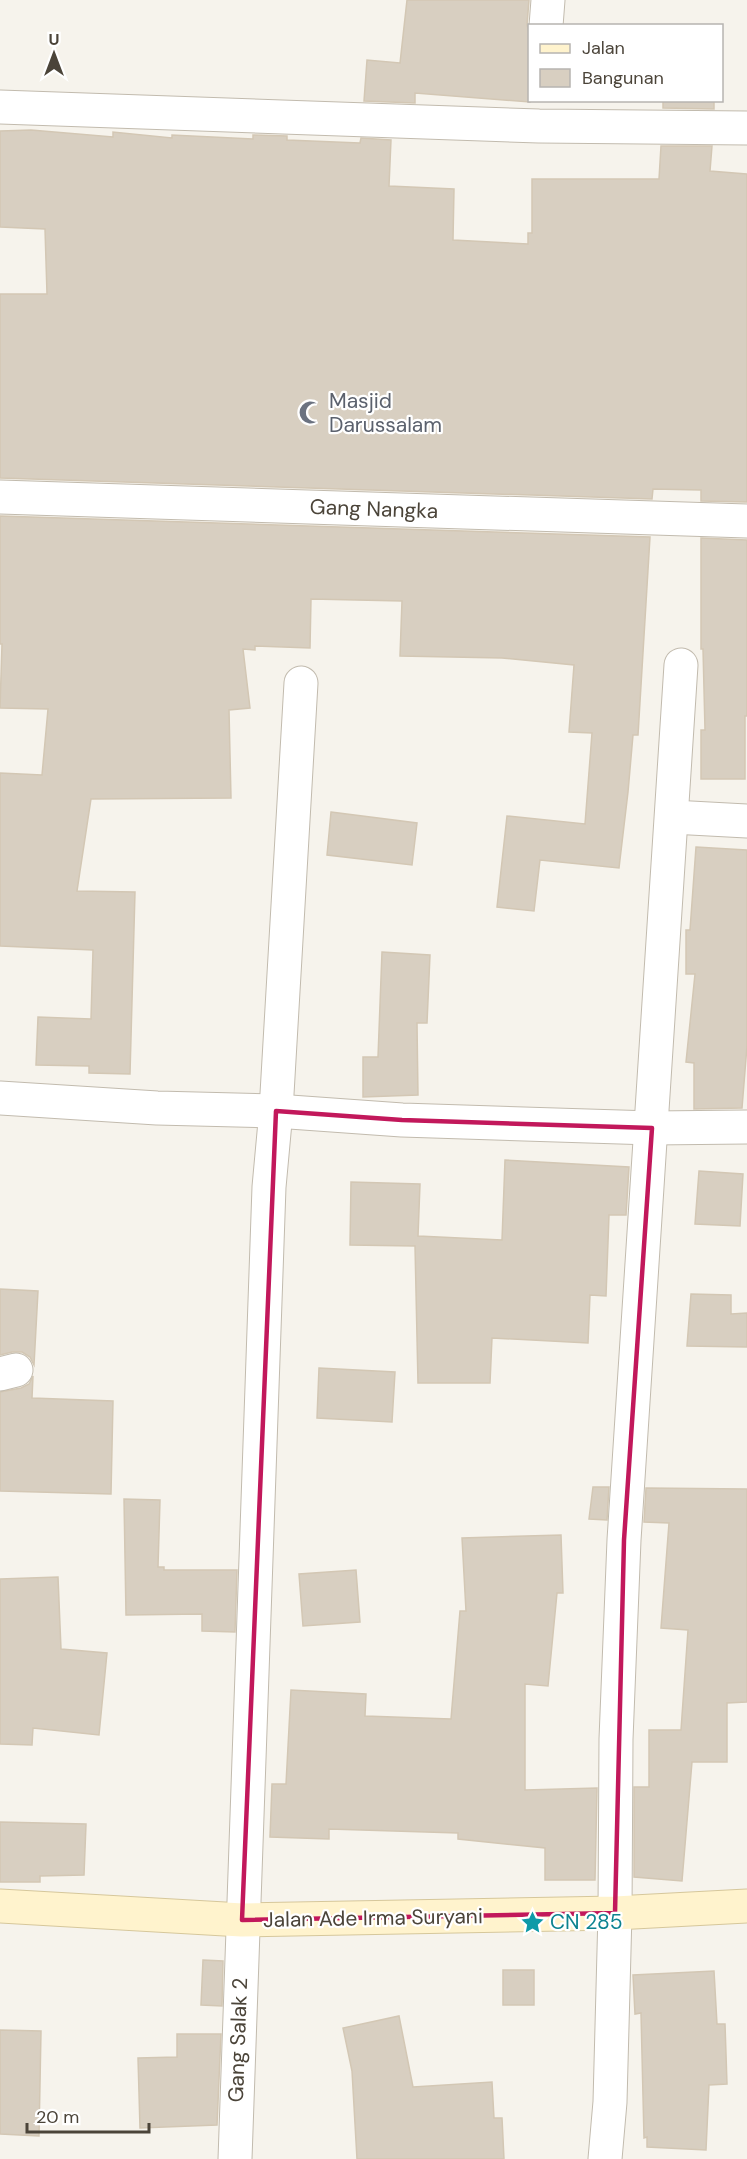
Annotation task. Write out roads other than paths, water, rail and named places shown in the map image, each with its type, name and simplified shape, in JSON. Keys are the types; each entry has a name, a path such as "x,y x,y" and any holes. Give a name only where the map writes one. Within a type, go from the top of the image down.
{"street":[{"path":"546,24 548,0"},
{"path":"0,107 540,113 747,128"},
{"name":"Gang Nangka","path":"0,497 747,521"},
{"path":"605,2159 610,2102 615,1913 616,1739 624,1540 681,665"},
{"name":"Gang Salak 2","path":"235,2159 269,1188 276,1111 301,683"},
{"path":"672,817 747,820"},
{"path":"0,1098 157,1108 276,1111 402,1120 652,1128 747,1127"},
{"name":"Jalan Ade Irma Suryani","path":"0,1906 242,1920 615,1913 747,1906"}],"place":[{"name":"Masjid Darussalam","path":"311,413"},
{"name":"CN 285","path":"532,1922"}]}
